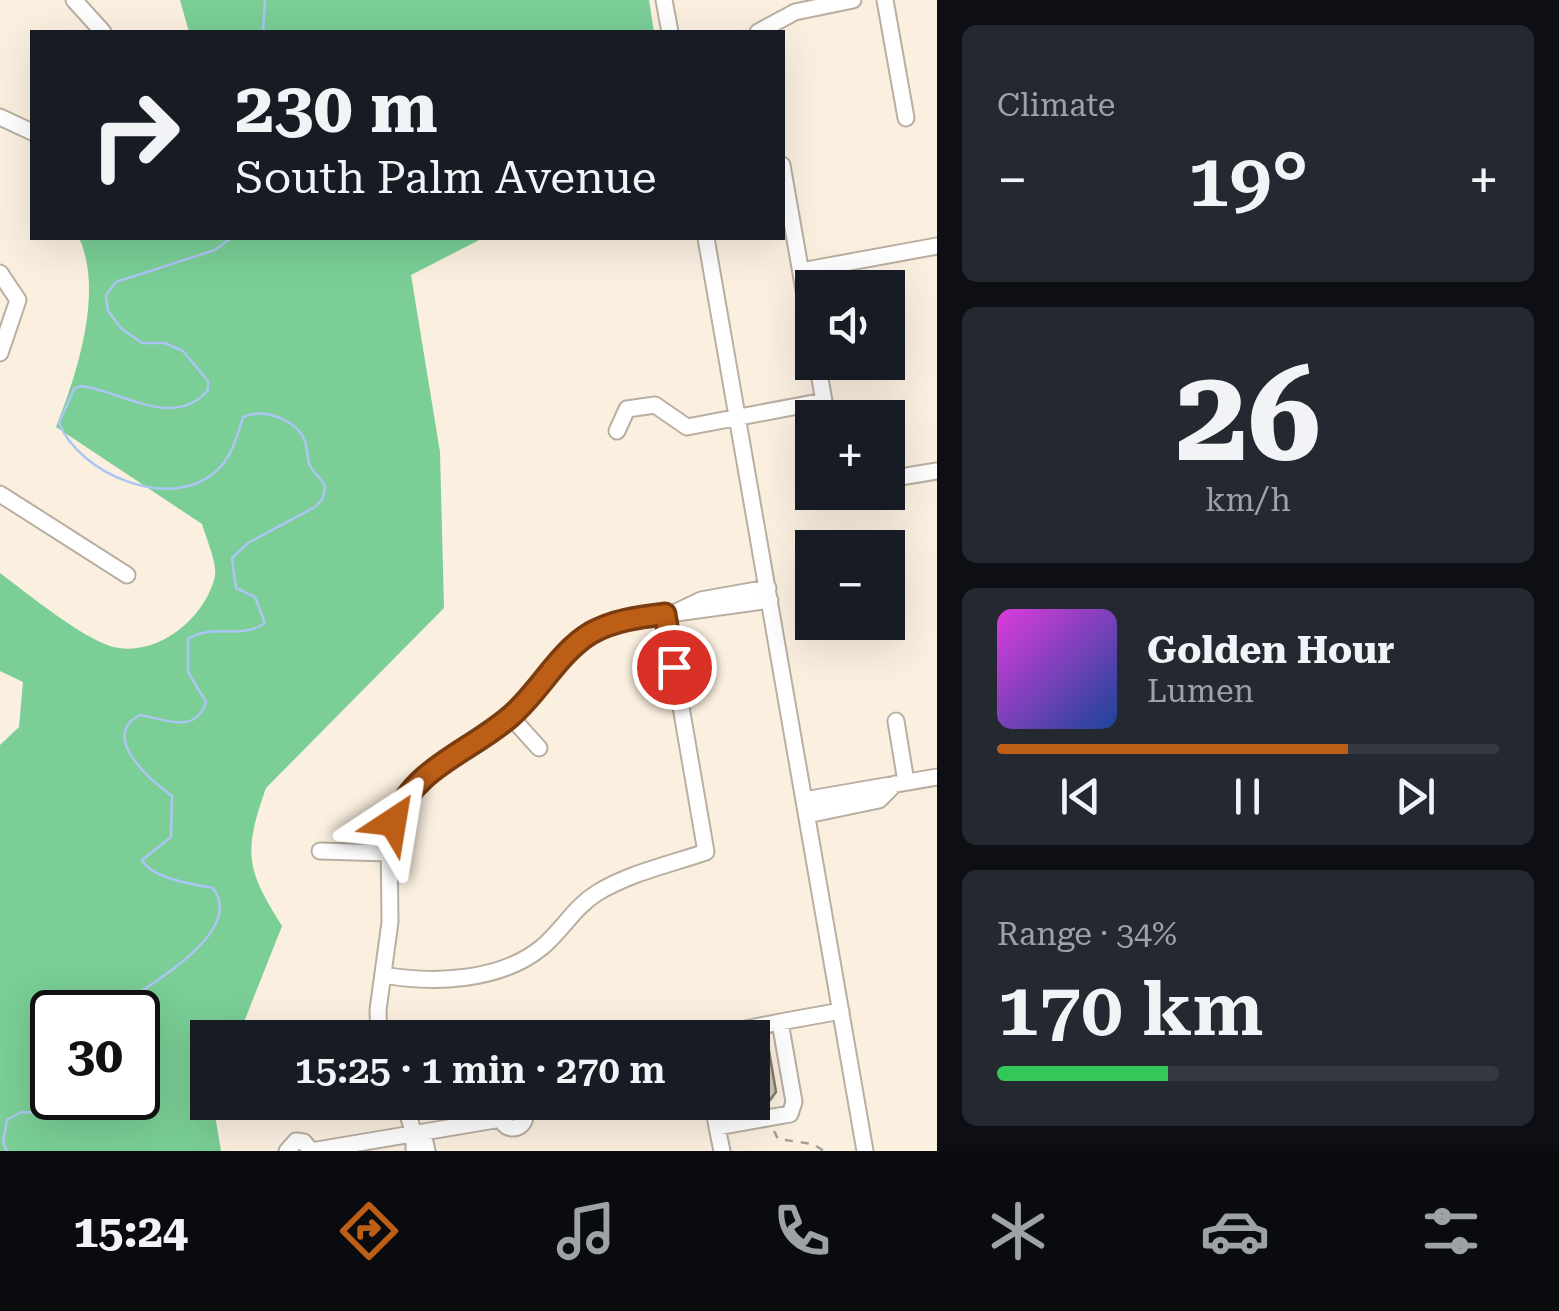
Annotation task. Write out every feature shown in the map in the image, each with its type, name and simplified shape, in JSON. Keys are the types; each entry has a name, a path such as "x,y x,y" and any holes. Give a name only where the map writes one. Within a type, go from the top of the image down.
{"street":[{"path":"74,0 101,30"},
{"path":"664,0 670,30"},
{"path":"762,30 796,12 854,0"},
{"path":"885,0 906,118"},
{"path":"0,117 30,131"},
{"path":"785,183 801,270"},
{"path":"706,240 866,1151"},
{"path":"806,270 936,246"},
{"path":"0,273 18,300 0,353"},
{"path":"617,431 628,409 654,405 687,427 737,416 795,411"},
{"path":"905,476 936,470"},
{"path":"0,494 127,574"},
{"path":"378,1020 390,922 388,853 398,808 414,786 511,716 585,637 615,622 671,613 701,600 769,594"},
{"path":"384,975 440,980 509,965 543,946 580,906 602,890 706,852 671,613"},
{"path":"511,716 539,748"},
{"path":"896,721 901,783"},
{"path":"805,807 936,777"},
{"path":"320,851 388,853"},
{"path":"770,1024 840,1011"},
{"path":"718,1127 790,1114 794,1102 780,1022"},
{"path":"410,1120 414,1151"},
{"path":"287,1151 292,1143 300,1141 312,1151 490,1120"},
{"path":"717,1120 722,1151"},
{"path":"414,1134 425,1142 426,1151"}],"path":[{"path":"772,1117 778,1139 813,1144 824,1151"}],"green space":[{"path":"180,0 649,0 654,30 188,30"},
{"path":"80,240 479,240 411,275 440,452 444,608 266,788 254,829 252,860 261,890 282,926 245,1020 190,1020 190,1120 216,1120 221,1151 0,1151 0,745 19,727 23,682 0,671 0,573 83,633 127,649 144,647 176,632 201,607 215,576 202,524 56,427 79,358 89,282"}],"building":[{"path":"770,1057 776,1092 770,1100"}],"waterway":[{"path":"263,30 265,0"},
{"path":"143,990 206,939 217,922 220,905 213,888 164,876 142,860 171,837 172,796 141,769 126,746 125,734 129,724 140,715 187,722 201,712 206,702 188,672 188,639 207,632 256,628 265,623 255,597 236,588 232,558 248,543 315,507 323,498 325,486 310,466 301,434 288,422 270,415 243,417 233,448 220,468 195,484 173,488 150,487 105,471 86,458 59,423 74,389 80,386 163,408 194,402 208,390 208,381 183,351 165,343 142,343 122,329 108,311 106,295 116,282 215,250 228,240"},
{"path":"7,1151 3,1142 7,1120 21,1112 30,1112"}],"route":[{"path":"393,822 403,800 424,776 511,716 572,648 597,630 615,622 665,614 674,667"}]}
